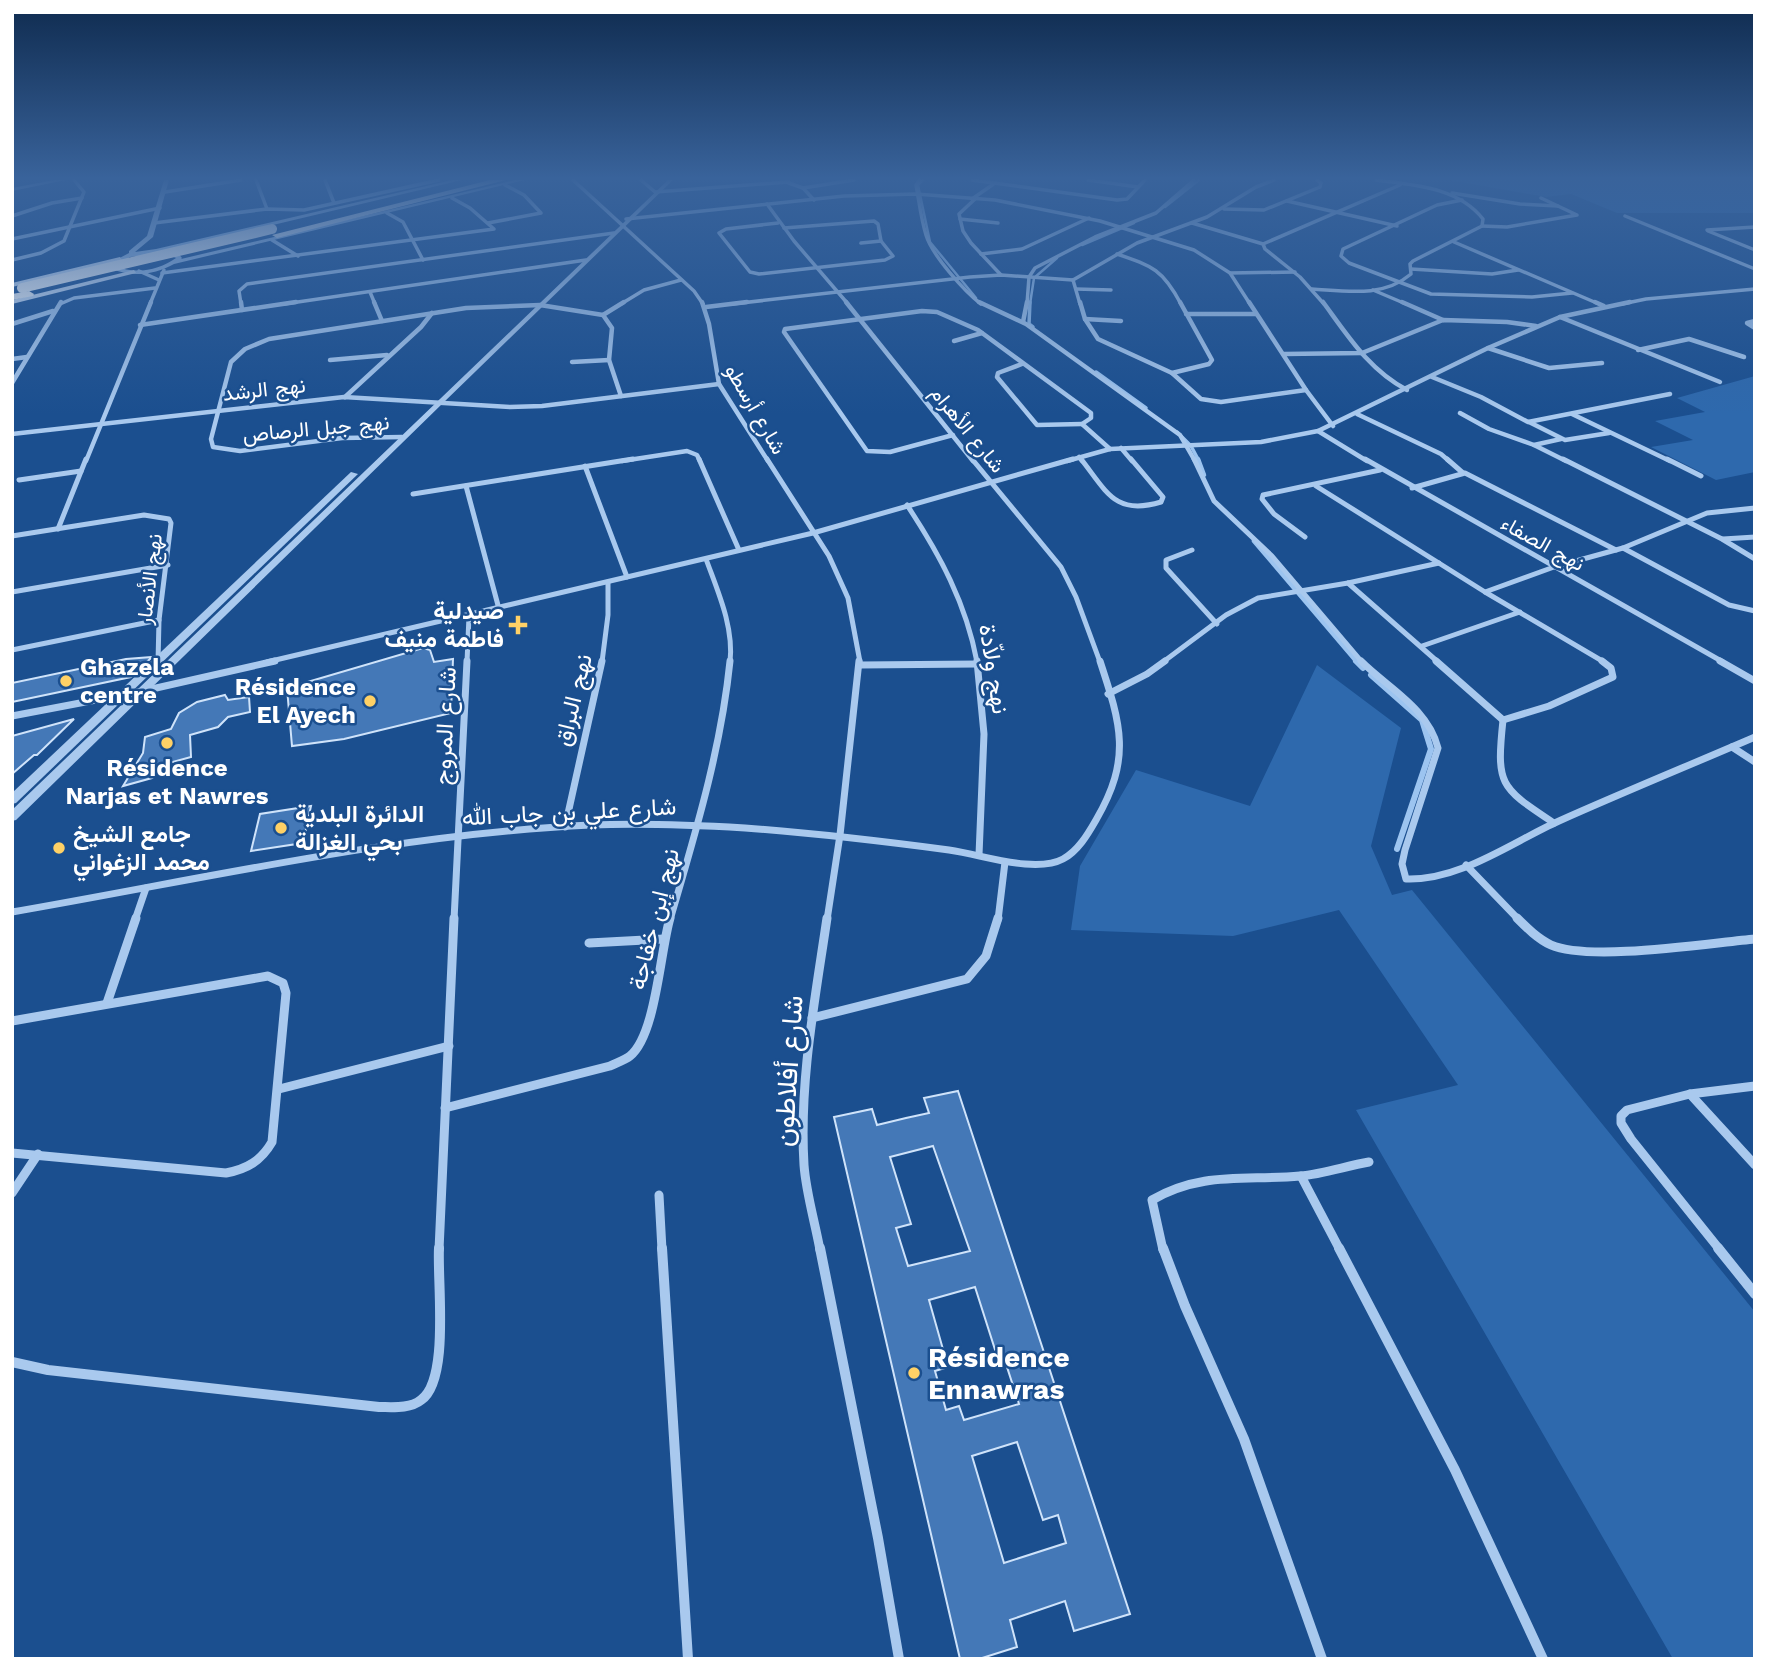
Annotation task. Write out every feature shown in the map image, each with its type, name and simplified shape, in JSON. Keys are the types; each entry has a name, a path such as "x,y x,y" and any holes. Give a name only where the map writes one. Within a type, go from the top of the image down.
{"highway":[{"path":"12,300 19,289 165,258"}],"main road":[{"path":"19,289 121,258"},
{"path":"12,300 136,272"}],"street":[{"path":"121,258 112,264 114,269 136,272 159,280"},
{"path":"12,536 58,529 155,288 162,273 177,258"},
{"path":"136,272 194,258"},
{"path":"162,273 282,258"},
{"path":"242,310 239,291 247,284 437,258"},
{"path":"12,817 143,691 159,667 392,437 586,258"},
{"path":"660,258 706,307 955,278 1001,275 1073,280 1110,258"},
{"path":"739,258 750,272 765,274 892,258"},
{"name":"شارع الأهرام","path":"810,258 990,482 1027,521 1068,580 1089,630 1108,694 1121,751 1121,766 1095,821 1074,852 1066,858 1036,864 1005,862"},
{"path":"941,258 955,278 978,302 1023,322 1163,422 1189,446 1213,500 1269,553 1363,663 1424,718 1437,738 1438,748 1405,850 1404,876 1416,881 1466,865 1554,823 1755,737"},
{"path":"985,258 1001,275"},
{"path":"1023,322 1026,316 1029,277 1040,264 1053,258"},
{"path":"1131,258 1163,274 1212,362 1172,373"},
{"path":"1212,258 1230,273 1306,390 1333,426"},
{"path":"1276,258 1296,272 1312,289 1382,378 1407,390"},
{"path":"1343,258 1349,263 1401,284 1437,295 1532,296 1572,292"},
{"path":"1312,289 1373,290 1401,284 1411,274 1410,264 1418,258"},
{"path":"1491,258 1605,307"},
{"path":"1726,258 1755,270"},
{"path":"140,325 583,261"},
{"path":"1411,270 1492,274 1519,270"},
{"path":"1230,273 1296,272"},
{"path":"621,397 609,360 614,334 603,315 643,290 681,280"},
{"path":"1073,280 1085,319 1098,339 1172,373 1206,401 1221,402 1306,390"},
{"path":"12,383 61,302 155,288"},
{"path":"1076,289 1111,290"},
{"path":"1373,290 1443,320 1507,322 1536,327"},
{"path":"12,716 143,691 469,617 813,533 1110,449 1261,442 1318,431 1407,390 1488,348 1560,317 1646,299 1753,290"},
{"path":"370,292 382,321"},
{"name":"نهج جبل الرصاص","path":"402,437 342,438 255,450 224,450 213,447 211,439 221,409 231,362 245,349 282,336 486,306 537,305 603,315"},
{"name":"شارع أرسطو","path":"706,307 711,326 712,364 719,384 813,533"},
{"path":"12,324 54,311"},
{"path":"953,435 890,452 867,451 784,332 792,327 937,311 995,340 1022,364 1091,413 1091,418 1082,424 1037,425 997,377 998,373 1022,364"},
{"path":"344,397 387,355 421,327 432,313"},
{"path":"1186,314 1256,314"},
{"path":"1560,317 1720,382"},
{"path":"1085,319 1121,321"},
{"path":"1284,354 1362,353 1443,320"},
{"path":"1755,321 1747,323 1755,328"},
{"path":"954,341 982,333"},
{"path":"1638,349 1689,339 1744,357"},
{"path":"1488,348 1549,368 1602,363"},
{"path":"330,360 387,355"},
{"path":"12,359 27,357"},
{"path":"572,362 609,360"},
{"path":"1433,377 1481,397 1561,439"},
{"name":"نهج الرشد","path":"12,434 344,397 510,407 621,397 719,384"},
{"path":"1528,422 1670,394"},
{"path":"12,800 124,694 159,667 402,437 434,401"},
{"path":"1460,413 1489,429 1534,445 1722,539 1755,559"},
{"path":"1571,413 1701,476"},
{"path":"1357,414 1441,454 1463,473 1729,605 1755,611"},
{"path":"1082,424 1110,449"},
{"name":"نهج الصفاء","path":"1318,431 1380,470 1663,626 1755,681"},
{"path":"1534,445 1609,433"},
{"path":"1079,457 1119,505 1135,507 1161,502 1163,497 1121,448"},
{"path":"413,494 675,452 697,455 739,550"},
{"path":"585,466 627,578"},
{"path":"1305,537 1274,514 1262,499 1267,494 1316,486 1380,470"},
{"path":"19,480 81,471"},
{"path":"1412,488 1463,473"},
{"path":"467,486 499,609"},
{"path":"1316,486 1485,592 1598,657 1611,668 1613,677 1540,710 1503,720 1493,714 1422,646 1348,583"},
{"name":"نهج ولاّدة","path":"907,505 941,559 965,612 978,664 984,714 985,797 979,855"},
{"path":"1485,592 1554,567 1620,549 1707,513 1755,508"},
{"name":"نهج الأنصار","path":"58,529 144,515 163,517 171,523 168,565 159,620 159,667"},
{"name":"شارع أفلاطون","path":"813,533 829,556 848,598 860,665 812,1018 803,1109 804,1168 878,1538 899,1659"},
{"path":"1722,539 1755,537"},
{"path":"1192,551 1166,560 1166,568 1217,624"},
{"name":"نهج إبن خفاجة","path":"445,1108 610,1066 630,1056 643,1039 650,1018 664,939 699,825 725,711 732,652 724,609 706,559"},
{"path":"1108,694 1147,674 1241,605 1258,598 1348,583 1440,563"},
{"path":"12,592 168,565"},
{"name":"نهج البراق","path":"565,827 573,779 594,712 605,656 610,619 608,582"},
{"path":"1422,646 1520,612"},
{"name":"شارع المروج","path":"12,1362 48,1370 379,1407 396,1408 424,1399 437,1376 439,1355 438,1282 445,1108 469,617"},
{"path":"12,650 159,620"},
{"path":"860,665 978,664"},
{"path":"1503,720 1499,758 1502,784 1511,794 1554,823"},
{"path":"1732,747 1755,762"},
{"name":"شارع علي بن جاب الله","path":"12,912 457,838 565,827 699,825 839,835 979,855 1005,862"},
{"path":"812,1018 967,979 976,973 984,964 992,946 1005,862"},
{"path":"1466,865 1541,938 1558,948 1574,951 1612,950 1755,939"},
{"path":"107,1003 146,888"},
{"path":"589,943 664,939"},
{"path":"12,1021 268,976 277,978 286,993 272,1142 262,1159 242,1170 226,1173 12,1153"},
{"path":"279,1089 449,1046"},
{"path":"1755,1086 1690,1094 1627,1110 1621,1116 1621,1123 1645,1158 1755,1294"},
{"path":"1690,1094 1755,1165"},
{"path":"12,1193 38,1154"},
{"path":"1322,1659 1232,1409 1167,1260 1155,1223 1152,1200 1166,1191 1217,1178 1301,1176 1369,1162"},
{"path":"1301,1176 1455,1470 1543,1659"},
{"path":"659,1195 688,1659"}],"shaded area":[{"path":"1755,376 1755,472 1716,480 1651,447 1693,440 1655,421 1705,412 1677,398"},
{"path":"1317,665 1401,728 1371,846 1392,895 1412,890 1755,1312 1755,1659 1673,1659 1356,1110 1458,1085 1339,910 1233,936 1071,930 1080,866 1136,770 1250,806"}],"building":[{"name":"Résidence El Ayech","path":"423,648 430,650 434,662 453,659 451,713 344,739 292,746 287,688"},
{"name":"Ghazela centre","path":"152,657 131,677 12,702 12,683 126,659"},
{"name":"Résidence Narjas et Nawres","path":"225,695 228,700 249,697 250,712 228,717 218,727 190,735 191,757 158,766 158,774 152,778 123,786 143,753 145,737 171,729 179,713 197,702"},
{"path":"74,719 37,755 12,774 12,736"},
{"name":"الدائرة البلدية بحي الغزالة","path":"311,806 303,843 251,851 260,814"},
{"name":"Résidence Ennawras","path":"958,1091 1130,1614 1074,1631 1065,1601 1010,1620 1017,1647 979,1659 960,1659 834,1117 872,1109 877,1125 929,1113 924,1098","holes":["933,1146 970,1251 908,1266 896,1228 911,1224 890,1157","975,1287 999,1362 1005,1361 1019,1404 964,1420 959,1406 946,1410 935,1371 948,1367 929,1300","1017,1442 1043,1520 1058,1515 1066,1543 1004,1563 972,1456"]}],"waterway":[{"path":"943,258 976,298"},
{"path":"1030,304 1034,278 1057,258"},
{"path":"1030,302 1029,324 1033,327"},
{"path":"1096,372 1146,408"},
{"path":"1177,432 1191,446 1198,459"},
{"path":"1198,459 1204,475"},
{"path":"1254,541 1357,662"},
{"path":"1357,662 1363,668"},
{"path":"1371,675 1422,720 1431,749 1397,849"}],"place":[{"name":"صيدلية فاطمة منيف","path":"518,625"},
{"name":"Ghazela centre","path":"66,681"},
{"name":"Résidence El Ayech","path":"370,701"},
{"name":"Résidence Narjas et Nawres","path":"167,743"},
{"name":"الدائرة البلدية بحي الغزالة","path":"281,828"},
{"name":"جامع الشيخ محمد الزغواني","path":"59,848"},
{"name":"Résidence Ennawras","path":"914,1373"}]}
